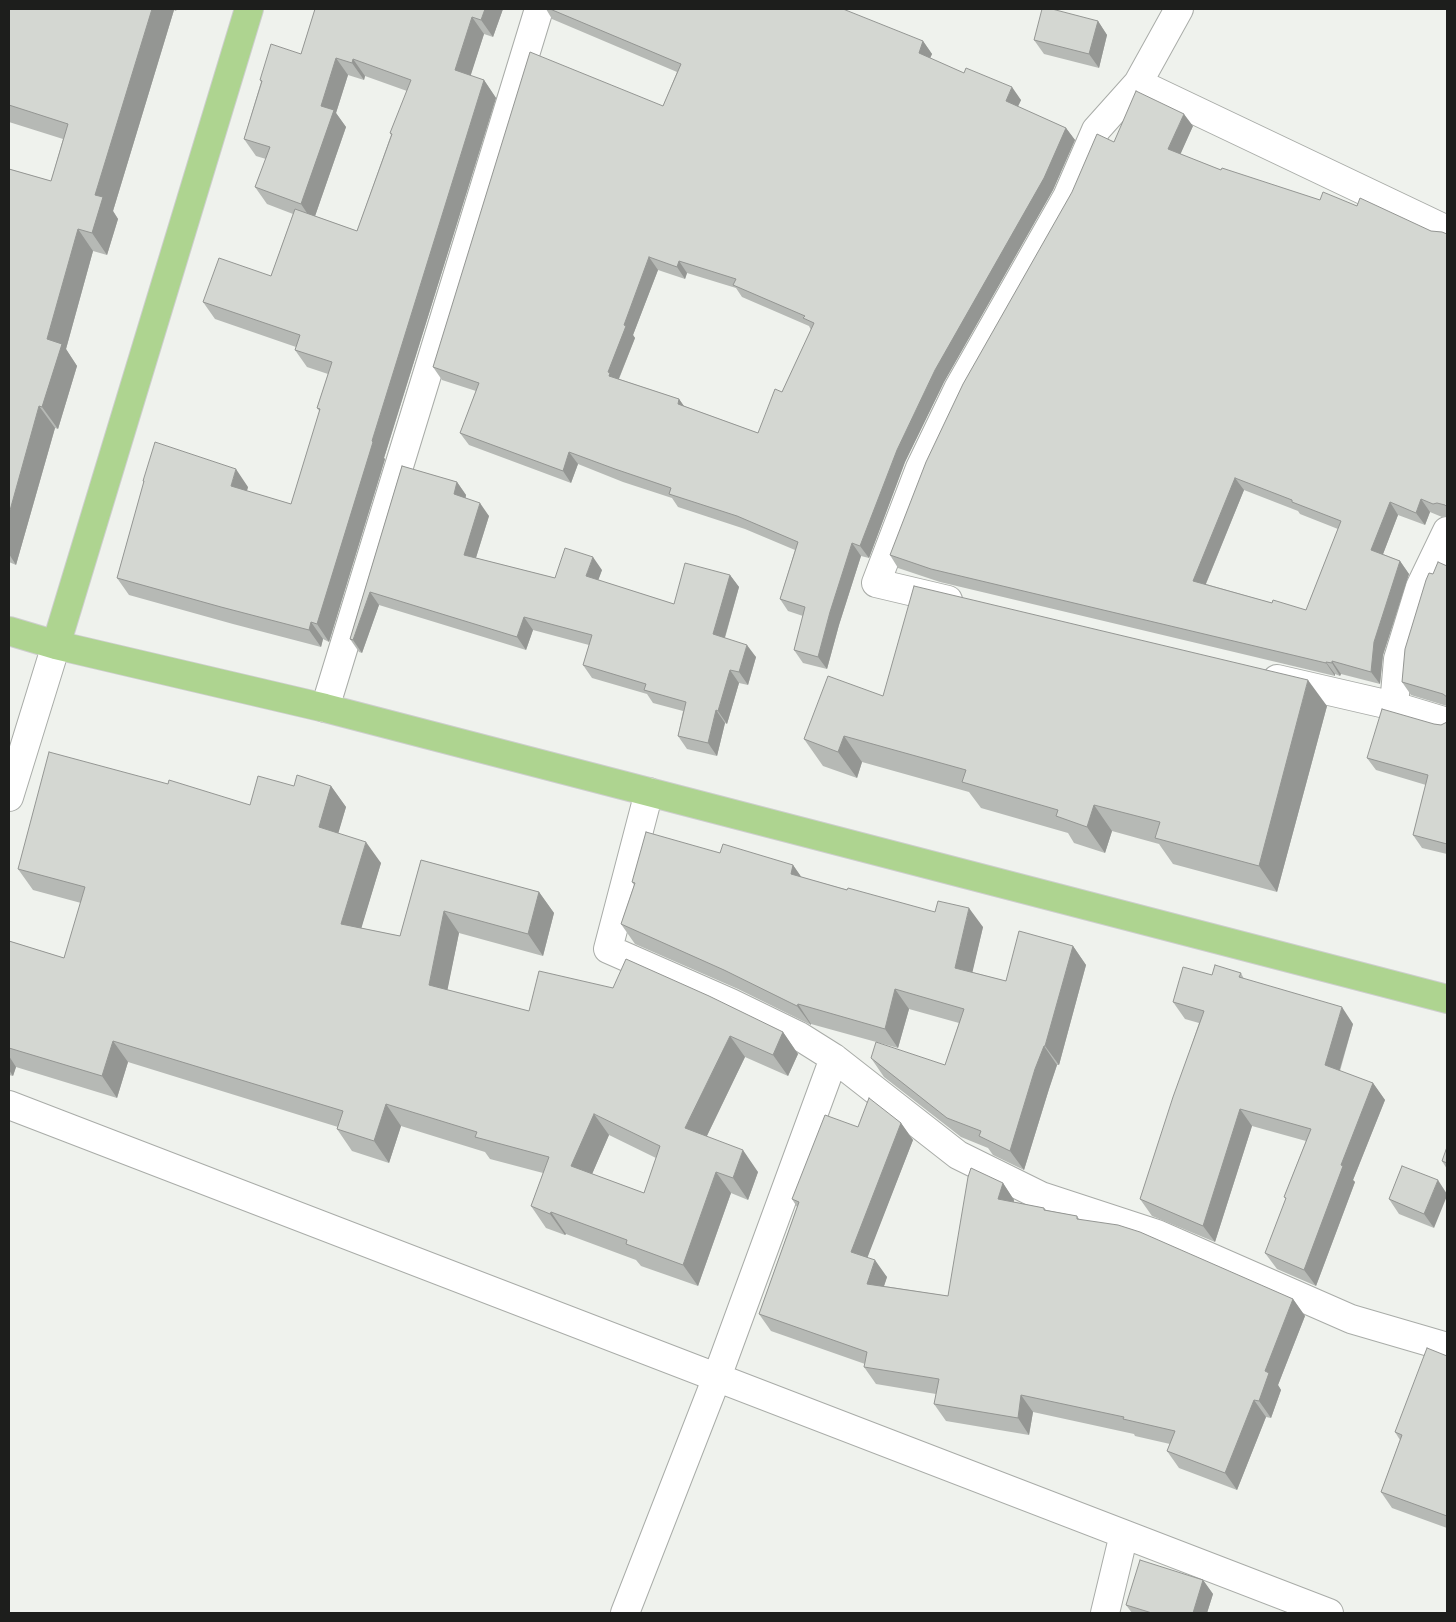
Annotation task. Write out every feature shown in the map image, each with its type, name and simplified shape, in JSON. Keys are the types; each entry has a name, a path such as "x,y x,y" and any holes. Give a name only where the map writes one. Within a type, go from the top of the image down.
{"main road":[{"path":"56,645 249,9"},
{"path":"9,631 56,645 325,708 1447,999"}],"street":[{"path":"325,708 539,9"},
{"path":"972,606 876,583 920,468 958,389 1067,197 1096,130 1138,83 1179,9"},
{"path":"1138,83 1447,230"},
{"path":"1394,706 1398,659 1420,587 1447,532"},
{"path":"9,797 56,645"},
{"path":"1250,672 1394,706 1447,722"},
{"path":"649,792 608,949 731,1003 799,1036 834,1058 958,1155 1042,1196 1157,1234 1351,1319 1447,1347"},
{"path":"625,1613 717,1377 834,1058"},
{"path":"9,1105 1329,1613"},
{"path":"1105,1613 1124,1534"}],"building":[{"path":"9,9 152,9 95,195 103,197 92,233 78,229 47,339 62,344 42,407 39,406 9,514 9,169 51,181 68,124 9,105"},
{"path":"315,9 485,9 481,20 472,17 455,70 484,80 317,624 311,622 309,630 117,578 155,442 236,469 231,486 291,504 320,409 317,408 332,362 295,350 300,335 203,302 219,258 271,276 295,209 357,231 392,134 390,133 411,80 353,59 352,63 336,58 321,106 334,110 301,204 255,187 270,147 244,139 271,44 301,54"},
{"path":"550,9 843,9 923,41 919,53 964,73 966,68 1012,87 1006,101 1066,128 1044,178 935,370 897,450 860,546 852,543 818,657 794,650 805,607 780,599 798,542 737,516 669,494 671,488 569,452 563,471 460,433 479,383 433,367 530,52 663,106 681,64","holes":["649,257 677,267 679,261 736,279 733,285 805,316 803,318 814,323 782,392 775,389 758,433 678,404 679,399 609,376 610,373 608,372 626,326 624,325"]},
{"path":"1042,9 1052,9 1098,21 1089,54 1034,40"},
{"path":"1136,91 1184,114 1168,149 1221,170 1222,168 1320,200 1323,192 1357,206 1360,198 1431,231 1447,234 1447,507 1421,499 1416,513 1390,502 1371,550 1400,561 1374,642 1371,672 1332,661 1332,663 1326,663 931,569 890,555 926,462 963,384 1072,192 1097,134 1114,142","holes":["1235,478 1292,500 1292,502 1341,521 1306,610 1273,600 1272,603 1193,581"]},
{"path":"402,466 457,482 454,494 480,503 464,555 555,578 565,548 593,557 586,576 674,604 685,563 730,575 713,634 747,645 739,672 730,670 718,711 716,710 708,743 678,736 686,702 644,690 646,684 583,665 592,635 524,617 517,637 370,592 353,640 350,639"},
{"path":"1438,562 1447,566 1447,697 1443,694 1402,682 1405,649 1426,580 1429,573 1433,574"},
{"path":"914,586 1308,680 1259,866 1155,838 1160,822 1094,805 1087,827 1056,816 1058,810 962,782 966,770 844,736 838,752 804,739 828,676 883,696"},
{"path":"1382,709 1434,724 1441,725 1447,722 1447,844 1413,835 1428,775 1367,758"},
{"path":"49,752 168,784 169,780 250,805 258,776 294,786 297,775 331,786 319,827 366,842 341,924 400,936 421,860 539,892 528,934 444,911 429,985 529,1011 539,971 613,988 626,959 783,1032 773,1055 730,1036 685,1128 743,1150 733,1178 716,1172 683,1265 626,1244 627,1240 531,1206 549,1157 475,1137 477,1132 386,1104 374,1141 337,1129 343,1111 113,1041 102,1076 9,1048 9,941 64,958 85,887 18,869","holes":["594,1114 660,1146 644,1193 571,1166"]},
{"path":"646,832 720,853 723,844 793,865 791,874 935,912 938,901 969,908 955,968 1006,981 1019,931 1073,946 1045,1046 1035,1069 1010,1151 979,1136 981,1131 947,1118 871,1058 876,1042 945,1065 964,1009 895,989 885,1029 798,1004 797,1006 724,970 621,924 635,883 632,882"},
{"path":"1215,965 1241,973 1239,977 1342,1007 1325,1065 1373,1083 1341,1165 1343,1166 1304,1270 1265,1253 1286,1198 1284,1197 1311,1129 1240,1109 1203,1226 1140,1199 1173,1097 1204,1011 1173,1002 1183,967 1212,975"},
{"path":"869,1098 901,1123 851,1252 875,1260 867,1284 948,1296 971,1168 1003,1183 998,1199 1077,1216 1077,1219 1118,1225 1140,1232 1293,1299 1265,1371 1269,1373 1259,1401 1254,1400 1225,1473 1167,1451 1175,1431 1123,1419 1124,1417 1021,1395 1018,1418 934,1404 939,1379 864,1367 867,1352 759,1314 799,1202 792,1199 825,1115 858,1127"},
{"path":"1447,1147 1447,1163 1442,1161"},
{"path":"1402,1166 1438,1180 1424,1214 1389,1199"},
{"path":"1427,1348 1447,1356 1447,1516 1381,1492 1402,1435 1395,1432"},
{"path":"1140,1560 1203,1580 1193,1613 1152,1613 1126,1605"}]}
